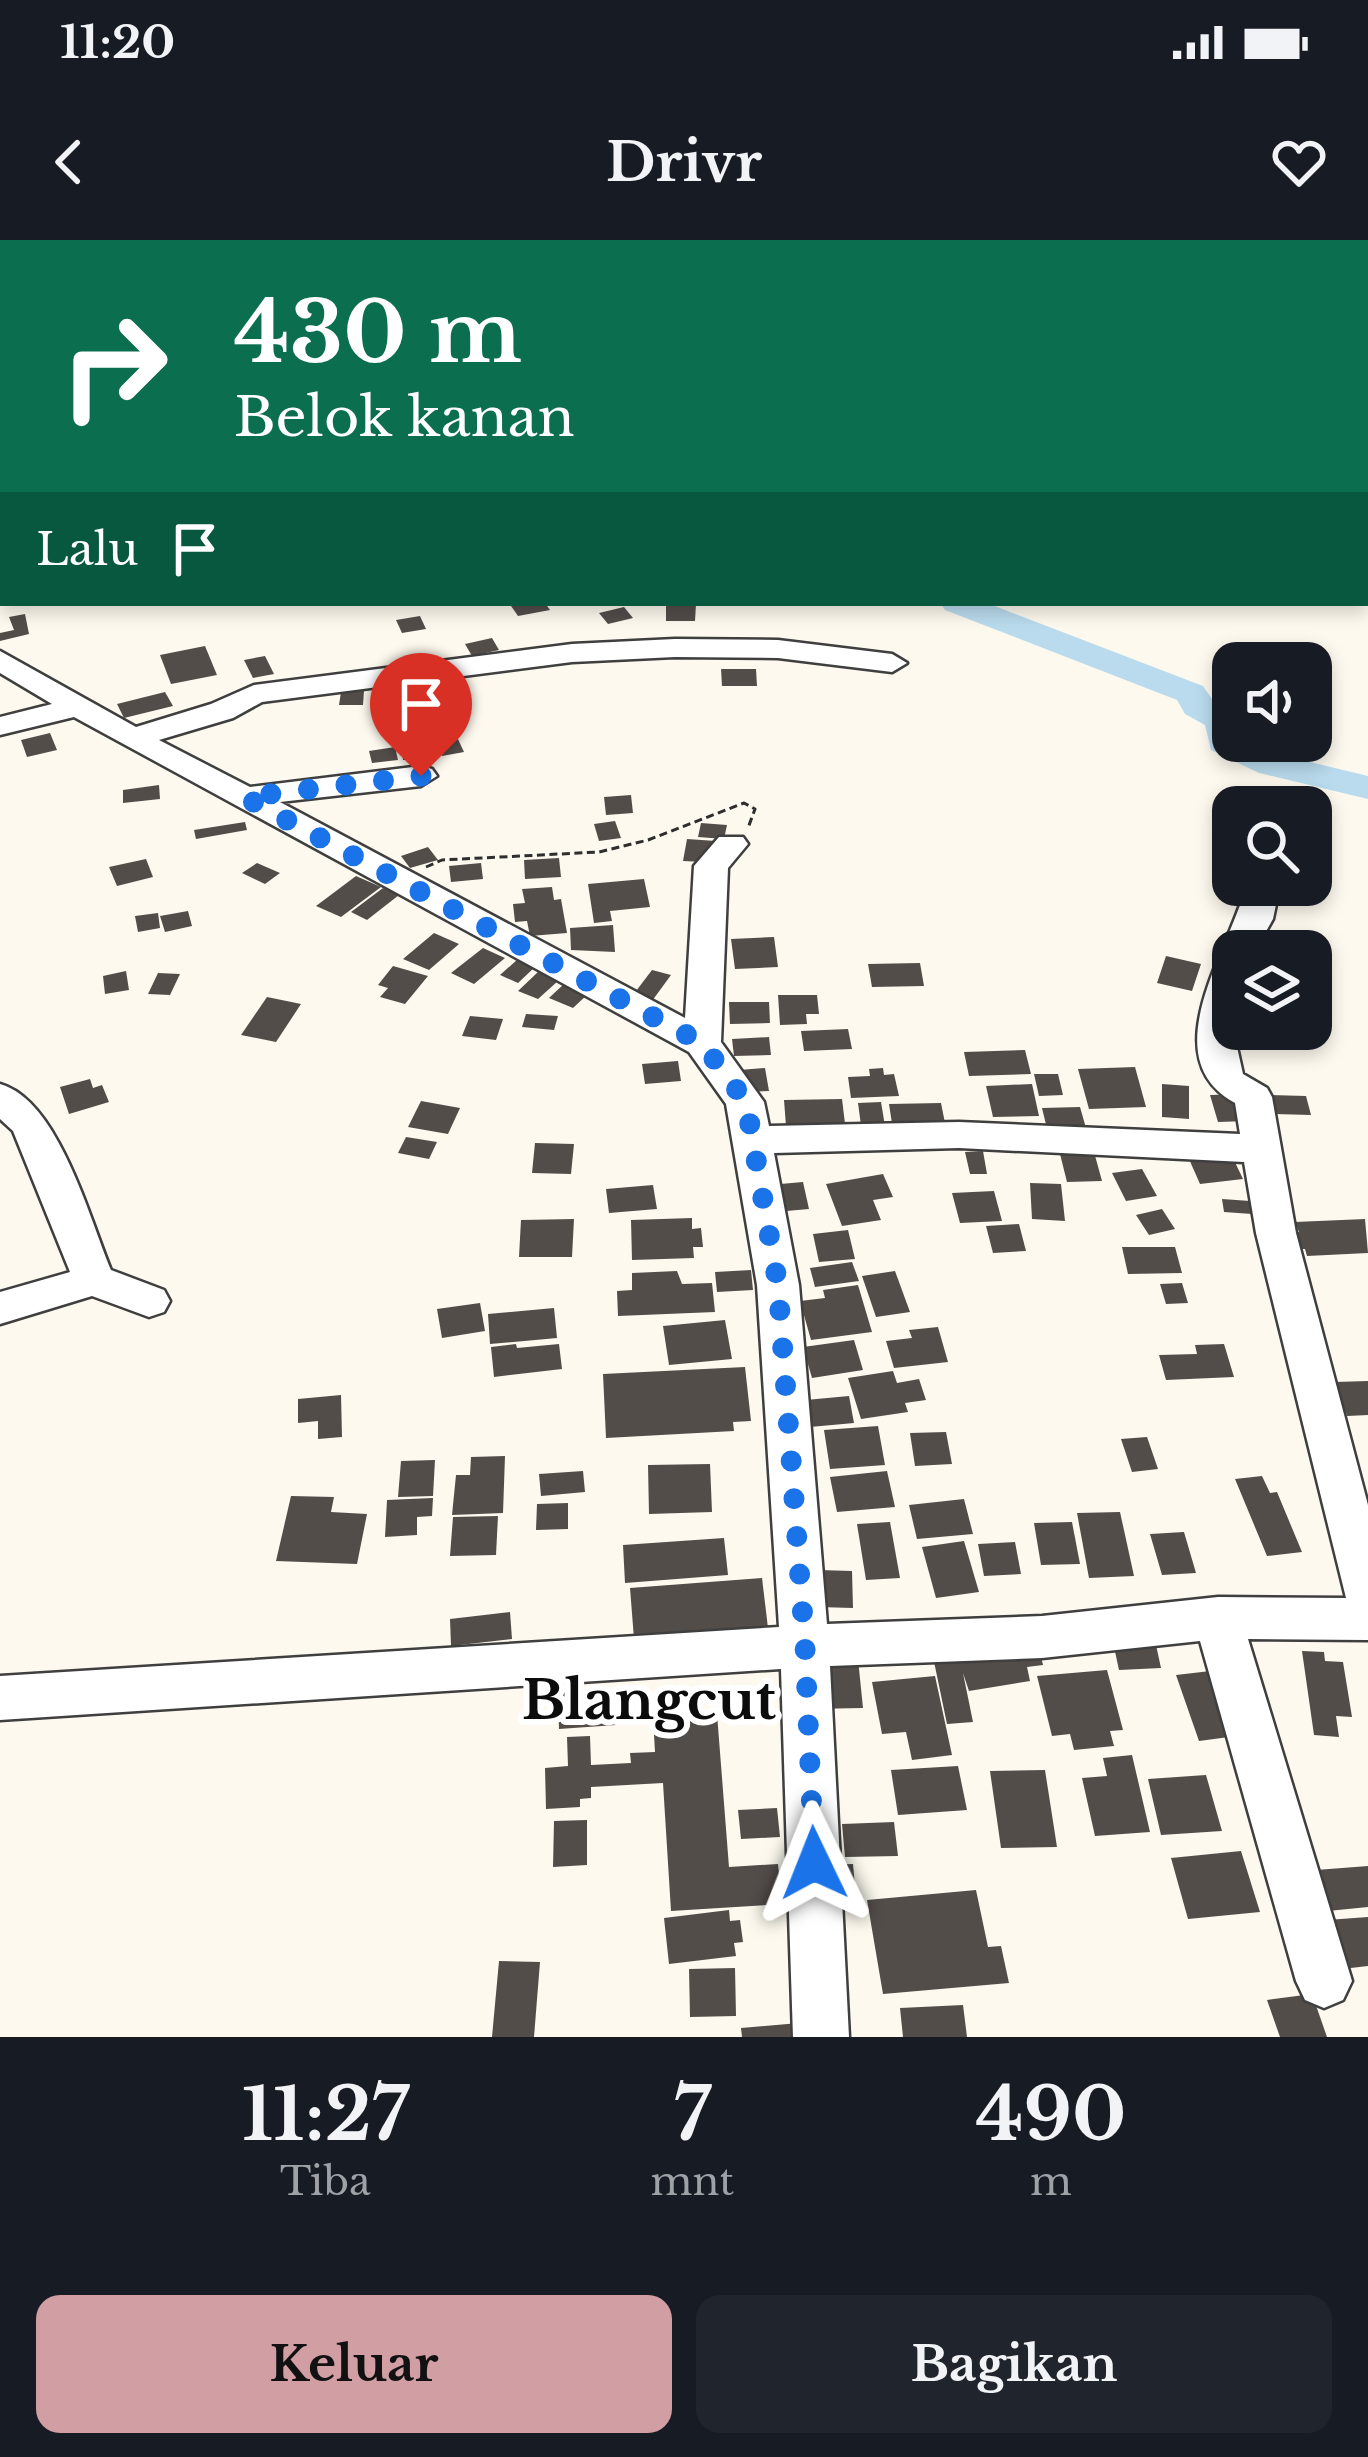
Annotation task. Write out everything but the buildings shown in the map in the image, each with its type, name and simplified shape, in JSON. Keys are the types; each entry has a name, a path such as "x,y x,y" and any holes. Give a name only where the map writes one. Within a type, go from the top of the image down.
{"street":[{"path":"132,738 222,711 254,694 572,653 778,649 892,663"},
{"path":"0,660 132,738 702,1043 746,1102 778,1285 805,1646 821,2037"},
{"path":"0,726 77,707"},
{"path":"244,797 421,776"},
{"path":"702,1043 710,866 731,844"},
{"path":"1221,1050 1230,1085 1252,1097 1276,1233 1368,1595"},
{"path":"0,1097 30,1124 94,1280"},
{"path":"752,1140 959,1135 1260,1149"},
{"path":"0,1308 94,1280 149,1301"},
{"path":"1218,1618 1324,1981"},
{"path":"0,1697 805,1646 1042,1637 1218,1618 1368,1619"}],"path":[{"path":"400,879 442,860 581,852 646,841 705,812 744,803 755,809 748,830 731,844"}],"waterway":[{"path":"965,606 1191,693 1198,706 1223,720 1224,742 1272,765 1327,774 1368,788"}],"district":[{"name":"Blangcut","path":"649,1700"}],"route":[{"path":"421,776 244,797 702,1043 746,1102 778,1285 805,1646 814,1863"}]}
